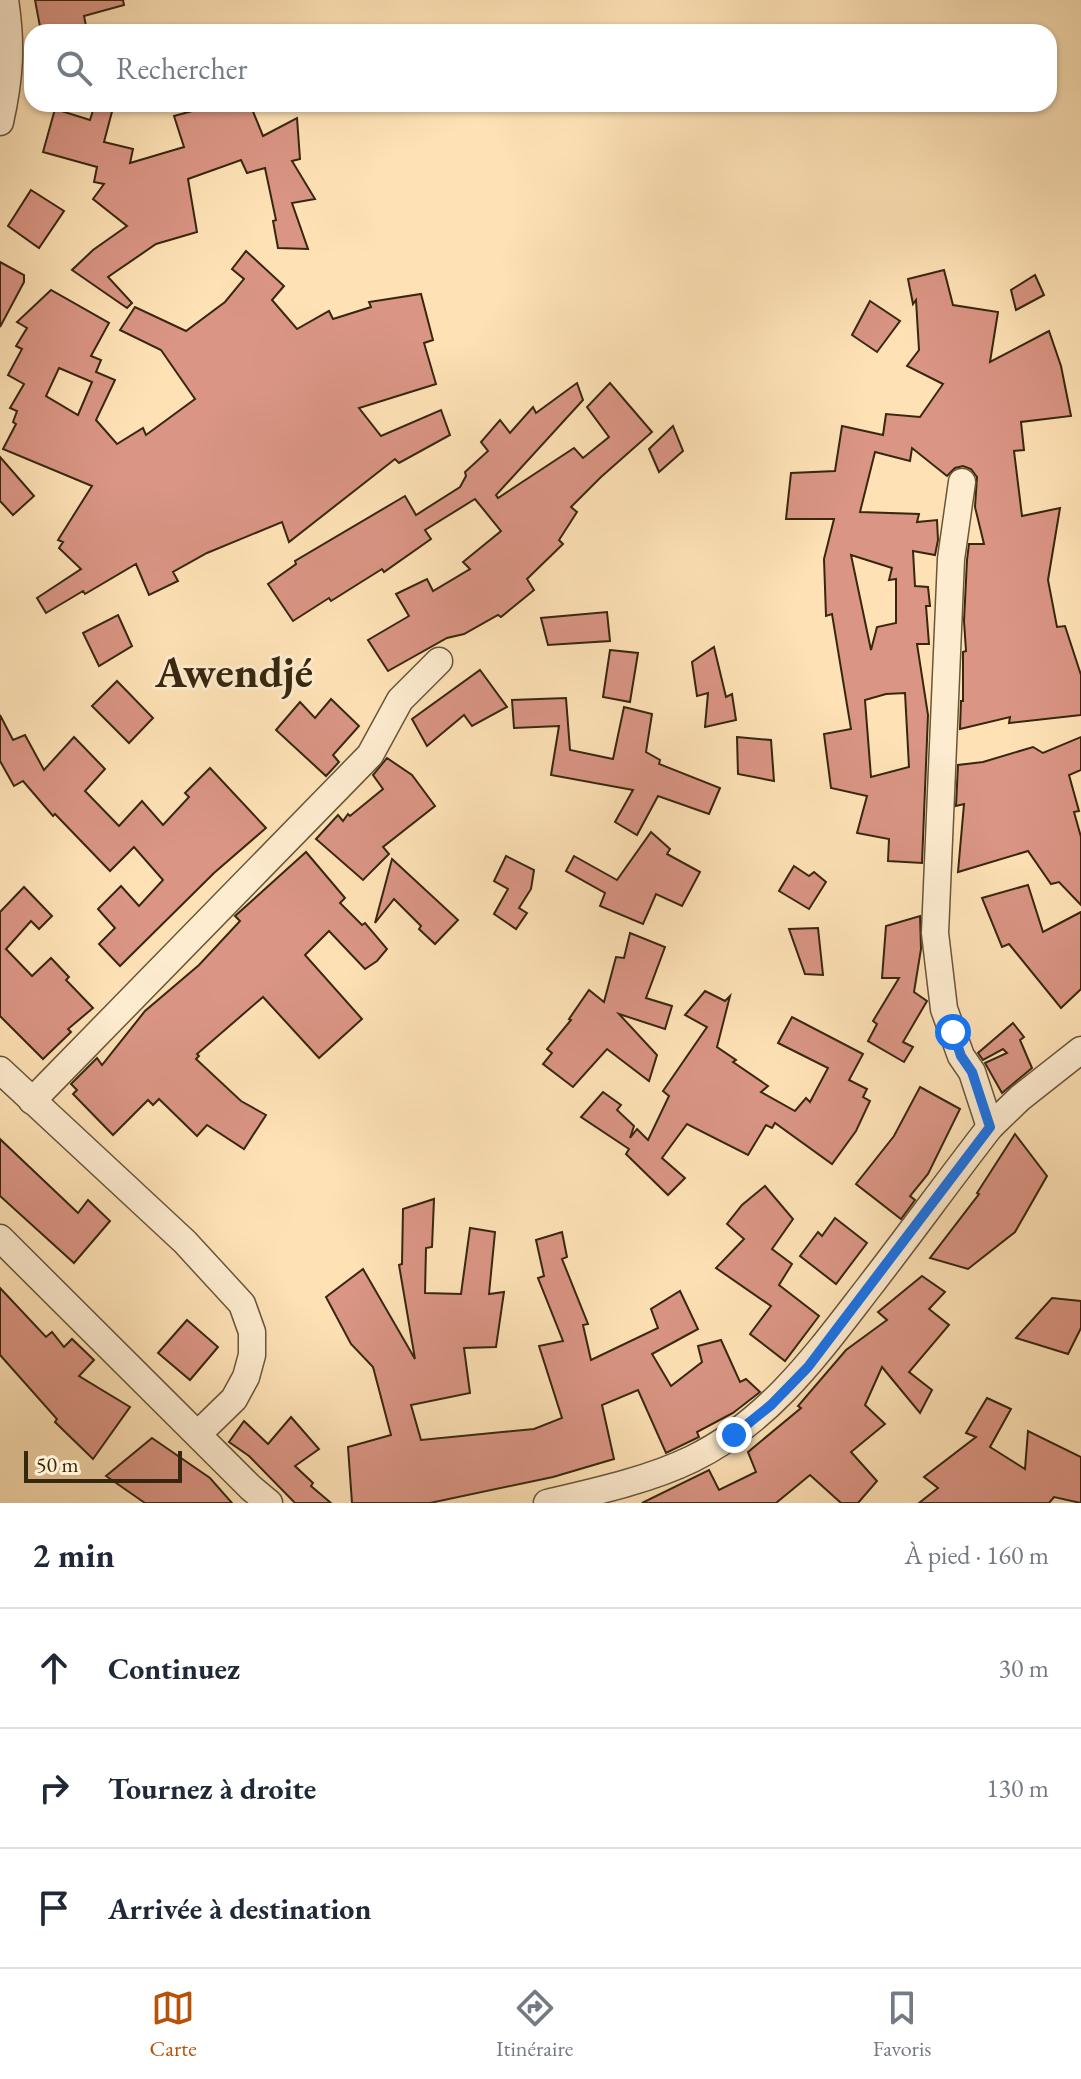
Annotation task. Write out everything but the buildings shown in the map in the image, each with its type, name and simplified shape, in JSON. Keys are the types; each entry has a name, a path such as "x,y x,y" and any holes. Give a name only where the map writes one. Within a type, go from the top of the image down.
{"street":[{"path":"0,122 11,55 5,0"},
{"path":"962,482 951,559 935,933 944,1009 961,1056 972,1072 990,1127"},
{"path":"32,1101 370,755 400,700 439,661"},
{"path":"547,1503 588,1493 691,1459 734,1435 771,1405 808,1367 990,1127 1020,1098 1081,1050"},
{"path":"0,1070 185,1242 242,1304 252,1332 252,1355 246,1377 234,1399 198,1434"},
{"path":"0,1238 269,1503"}],"district":[{"name":"Awendjé","path":"234,672"}],"route":[{"path":"734,1435 771,1405 808,1367 990,1127 972,1072 961,1056 953,1032"}]}
